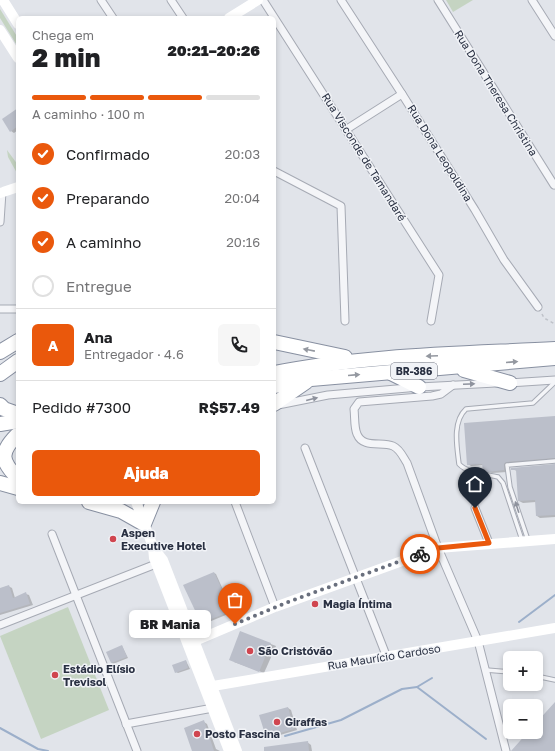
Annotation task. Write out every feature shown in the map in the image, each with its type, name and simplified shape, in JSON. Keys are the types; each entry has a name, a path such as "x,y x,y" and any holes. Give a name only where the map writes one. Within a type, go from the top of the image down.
{"highway":[{"path":"0,352 16,342"},
{"path":"276,342 361,360"},
{"name":"BR-386","path":"276,373 318,364 361,360 555,349"},
{"name":"BR-386","path":"276,386 310,379 555,358"},
{"path":"0,374 16,362"},
{"path":"456,367 510,383"},
{"path":"391,372 419,387"},
{"path":"276,404 310,379"},
{"path":"0,405 4,409 16,413"},
{"path":"0,424 16,429"},
{"path":"0,438 16,431"},
{"path":"16,433 7,444 3,455 7,468 16,476"},
{"path":"0,483 16,487"},
{"path":"96,504 121,511 144,524 152,504"}],"street":[{"path":"3,0 16,21"},
{"path":"102,0 112,16"},
{"path":"171,0 182,16"},
{"path":"232,16 258,0"},
{"name":"Rua Visconde de Tamandaré","path":"263,0 273,16"},
{"name":"Rua Dona Leopoldina","path":"341,0 475,210 504,260 538,307"},
{"name":"Rua Dona Theresa Christina","path":"438,0 554,185"},
{"path":"532,0 555,36"},
{"name":"Rua Visconde de Tamandaré","path":"276,20 439,274 431,321"},
{"path":"1,34 16,55"},
{"path":"347,129 402,94"},
{"path":"276,172 341,206 345,321"},
{"path":"0,222 1,192 16,188"},
{"path":"0,310 16,309"},
{"path":"276,405 328,395 419,387 555,381"},
{"path":"453,385 441,394 432,396 360,402 356,404 354,410 356,434 367,444 393,446 401,453 407,463 438,548 478,641 506,751"},
{"path":"305,448 386,655"},
{"path":"137,504 153,547 156,564 229,751"},
{"path":"236,504 275,607"},
{"path":"475,508 489,543"},
{"path":"52,534 137,751"},
{"path":"195,641 275,607 356,576 438,548 555,539"},
{"path":"153,547 163,560 237,751"},
{"path":"0,625 156,564"},
{"name":"Rua Maurício Cardoso","path":"212,686 386,655 555,628"},
{"path":"126,724 213,708"}],"lane":[{"path":"525,541 503,483 498,477 461,467 459,464 456,439 459,419 466,409 533,403 555,381"},
{"path":"525,541 510,488 507,465 555,461"},
{"path":"486,670 503,671"},
{"path":"543,677 555,680"}],"path":[{"path":"538,307 544,318 555,324"}],"green space":[{"path":"446,0 473,0 453,12"},
{"path":"0,9 16,35 16,44 0,18"},
{"path":"7,150 16,162 16,171 8,157"},
{"name":"Estádio Elísio Trevisol","path":"68,607 109,710 41,739 0,636"}],"building":[{"path":"16,109 16,128 10,132 2,119"},
{"path":"555,416 555,458 506,462 504,464 504,470 488,472 483,471 482,464 467,465 464,423"},
{"path":"555,464 555,515 536,516 535,500 518,501 516,470 511,470 511,468"},
{"path":"214,572 232,611 201,623 183,585"},
{"path":"9,585 13,598 26,592 30,604 0,613 0,588"},
{"name":"São Cristóvão","path":"240,631 271,643 259,672 229,660"},
{"path":"122,645 127,657 111,663 106,652"},
{"path":"186,660 188,668 175,673 172,665"},
{"path":"555,702 555,751 511,751 522,739 543,739 543,715"},
{"name":"Giraffas","path":"288,707 294,729 266,737 259,715"},
{"name":"Posto Fascina","path":"204,720 214,751 192,751 184,728"},
{"path":"308,741 309,751 264,751 264,747"}],"waterway":[{"path":"519,622 555,595"},
{"path":"285,736 341,720 402,689 417,687 432,678"},
{"path":"417,687 486,739"},
{"path":"0,728 38,749 48,751"}],"way so far":[{"path":"235,624 356,576 420,554"}],"place":[{"name":"Aspen Executive Hotel","path":"113,539"},
{"name":"Magia Íntima","path":"315,604"},
{"name":"BR Mania","path":"235,624"},
{"name":"São Cristóvão","path":"250,651"},
{"name":"Estádio Elísio Trevisol","path":"55,675"},
{"name":"Giraffas","path":"277,722"},
{"name":"Posto Fascina","path":"197,734"}],"route":[{"path":"420,554 438,548 489,543 475,508"}]}
